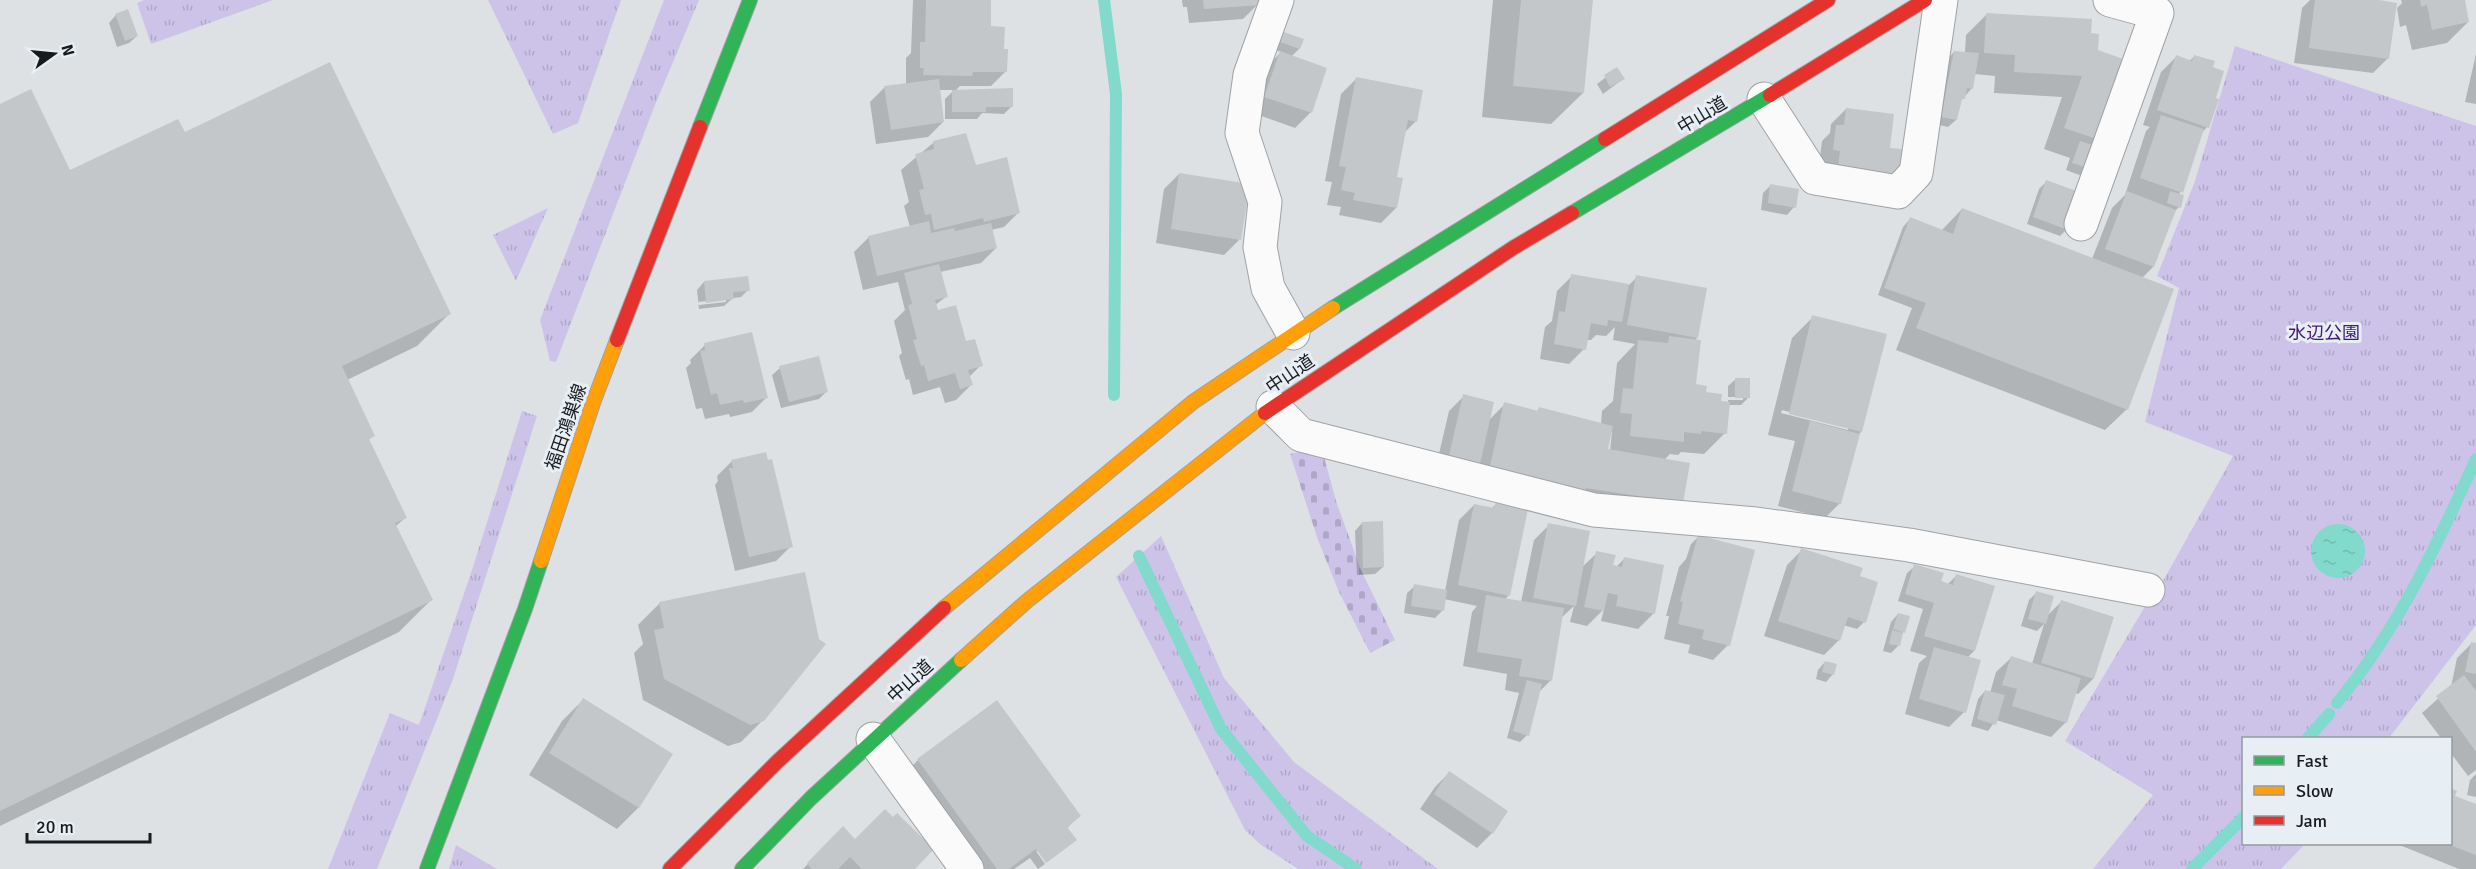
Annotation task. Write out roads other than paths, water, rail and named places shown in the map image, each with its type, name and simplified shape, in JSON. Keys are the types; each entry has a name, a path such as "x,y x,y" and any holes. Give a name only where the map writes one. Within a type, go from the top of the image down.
{"main road":[{"name":"福田鴻巣線","path":"427,869 525,609 593,403 750,0"},
{"name":"中山道","path":"670,869 777,762 924,625 1193,402 1293,333 1828,0"},
{"name":"中山道","path":"742,869 810,798 1027,601 1274,407 1513,248 1925,0"}],"street":[{"path":"1277,0 1250,75 1242,133 1265,202 1260,247 1268,288 1293,333"},
{"path":"1764,99 1815,178 1898,192 1916,173 1941,0"},
{"path":"2081,224 2157,13 2110,0"},
{"path":"1274,407 1301,435 1594,510 1756,524 1909,545 2148,590"},
{"path":"873,739 967,869"}],"water":[{"path":"2338,524 2348,526 2357,532 2363,541 2365,551 2363,561 2357,570 2348,576 2338,578 2328,576 2319,570 2313,561 2311,551 2313,541 2319,532 2328,526"}],"waterway":[{"path":"1104,0 1116,94 1114,395"},
{"path":"2337,703 2359,675 2398,616 2431,554 2476,459"},
{"path":"1139,556 1221,729 1307,836 1356,869"},
{"path":"2309,737 2329,714"},
{"path":"2192,869 2242,819"}],"park label":[{"name":"水辺公園","path":"2324,333"}]}
